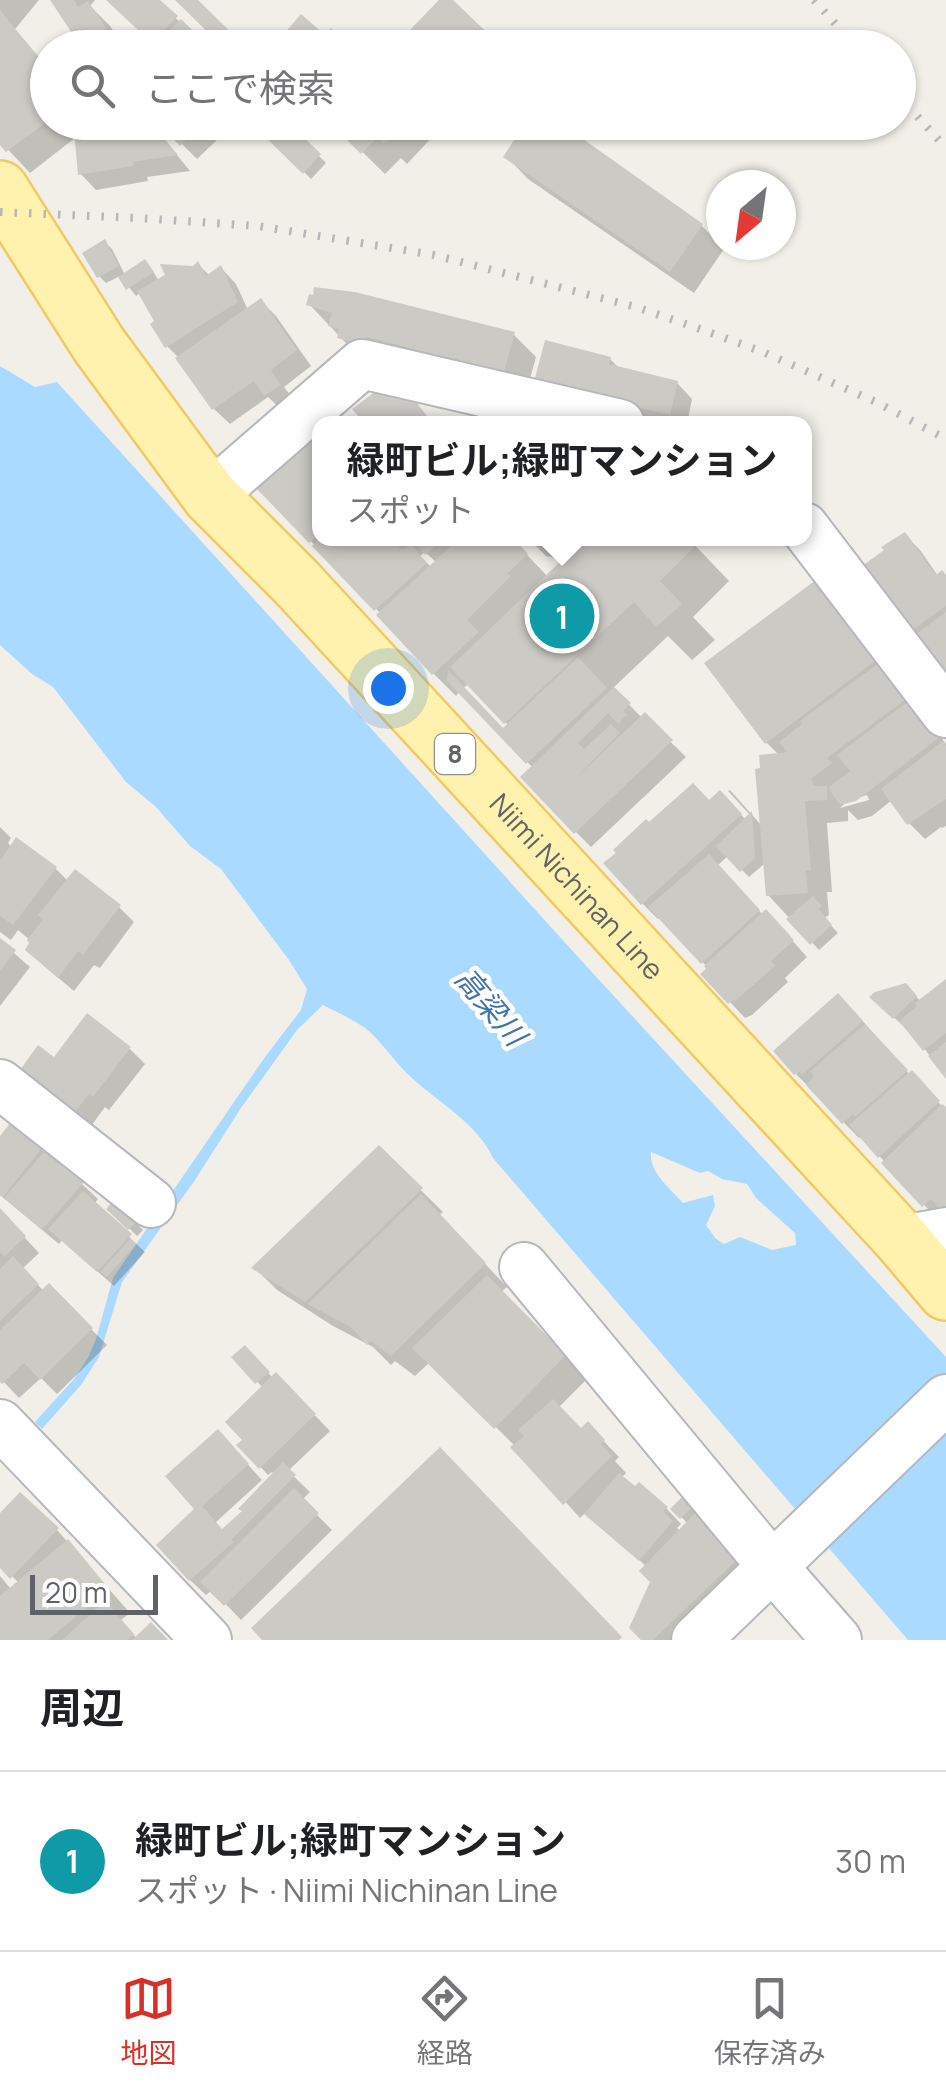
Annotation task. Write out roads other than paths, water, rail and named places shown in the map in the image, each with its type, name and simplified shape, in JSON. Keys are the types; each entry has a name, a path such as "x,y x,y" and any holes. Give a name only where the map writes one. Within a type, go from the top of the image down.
{"main road":[{"name":"Niimi Nichinan Line","path":"0,190 99,344 210,496 924,1236 946,1292"}],"street":[{"path":"210,496 362,364 586,416"},
{"path":"812,537 946,713"},
{"path":"0,1084 151,1203"},
{"path":"524,1267 837,1640"},
{"path":"696,1640 946,1399"},
{"path":"4,1435 207,1640"}],"water":[{"name":"高梁川","path":"0,366 35,387 57,382 946,1357 946,1640 908,1640 493,1158 478,1135 406,1073 370,1032 323,1005 297,1030 122,1282 99,1357 81,1385 42,1429 35,1422 88,1358 113,1278 301,1010 307,989 221,869 190,846 156,807 126,782 53,687 0,645","holes":["651,1152 700,1173 708,1171 722,1179 747,1184 756,1198 795,1233 796,1245 772,1250 740,1237 724,1244 716,1239 706,1225 715,1206 713,1195 683,1203 657,1174"]}],"railway":[{"path":"814,0 841,30"},
{"path":"916,115 946,148"},
{"path":"0,212 258,226 434,255 636,307 700,329 876,402 946,439"}],"place":[{"name":"緑町ビル;緑町マンション","path":"562,616"}]}
